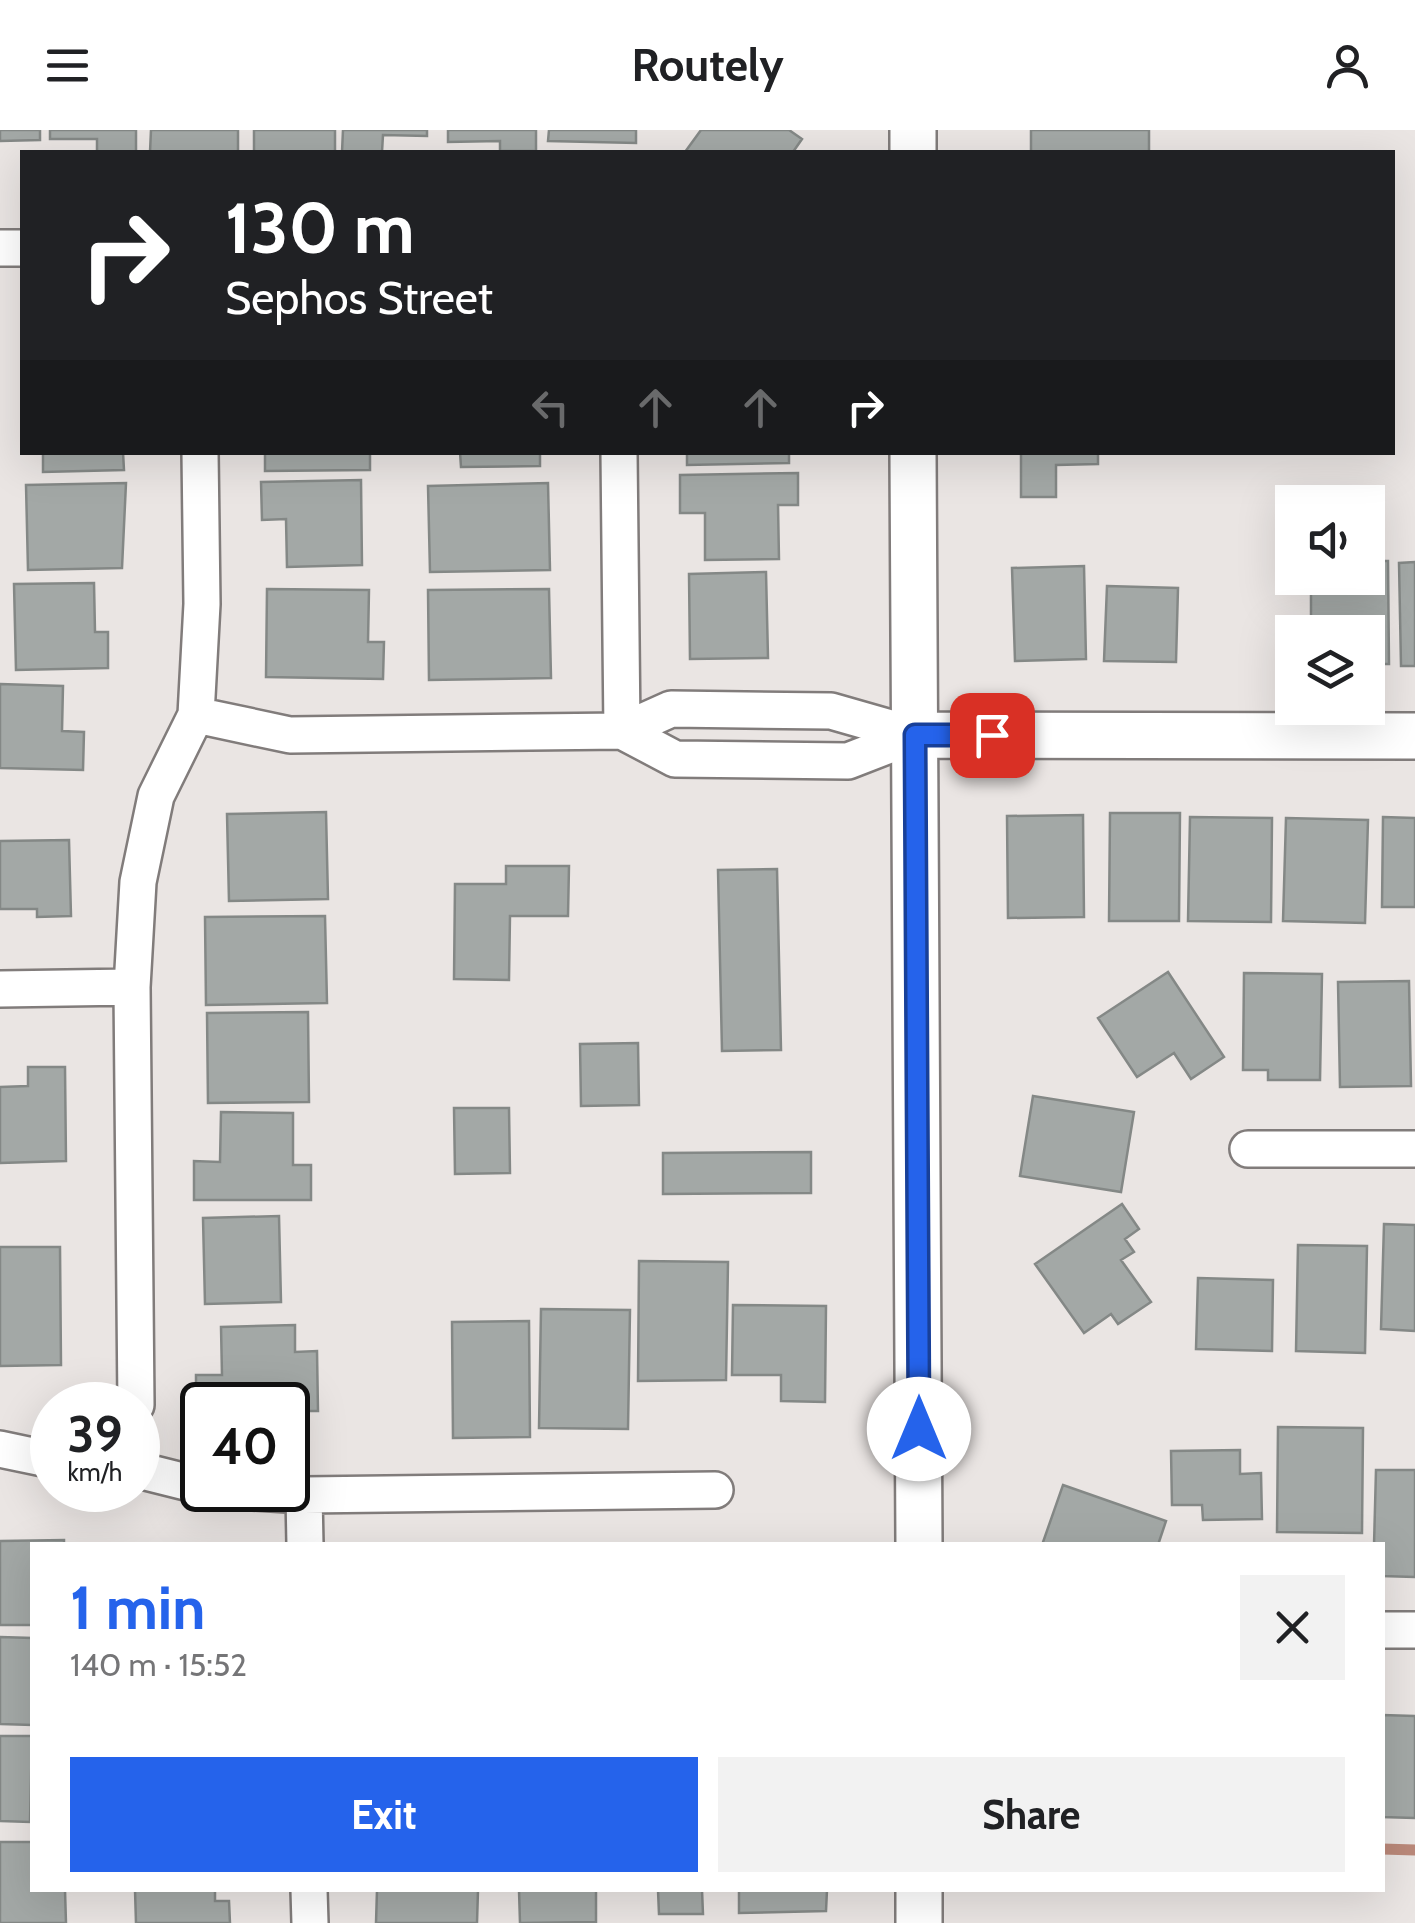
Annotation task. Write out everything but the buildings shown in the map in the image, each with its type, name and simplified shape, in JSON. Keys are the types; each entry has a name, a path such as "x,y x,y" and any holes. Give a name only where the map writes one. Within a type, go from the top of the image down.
{"street":[{"path":"136,1382 132,987 138,882 156,796 196,715 202,604 200,455"},
{"path":"619,455 622,731"},
{"path":"913,455 920,1542"},
{"path":"196,715 290,735 622,731 670,709 831,711 915,735 1415,736"},
{"path":"622,731 675,759 848,761 915,735"},
{"path":"0,989 132,987"},
{"path":"1248,1149 1415,1148"},
{"path":"0,1449 30,1455"},
{"path":"310,1495 715,1490"},
{"path":"304,1512 305,1542"},
{"path":"1385,1630 1415,1630"},
{"path":"309,1892 310,1923"},
{"path":"919,1892 919,1923"}],"waterway":[{"path":"1385,1849 1415,1850"}],"route":[{"path":"919,1429 915,735 992,735"}]}
